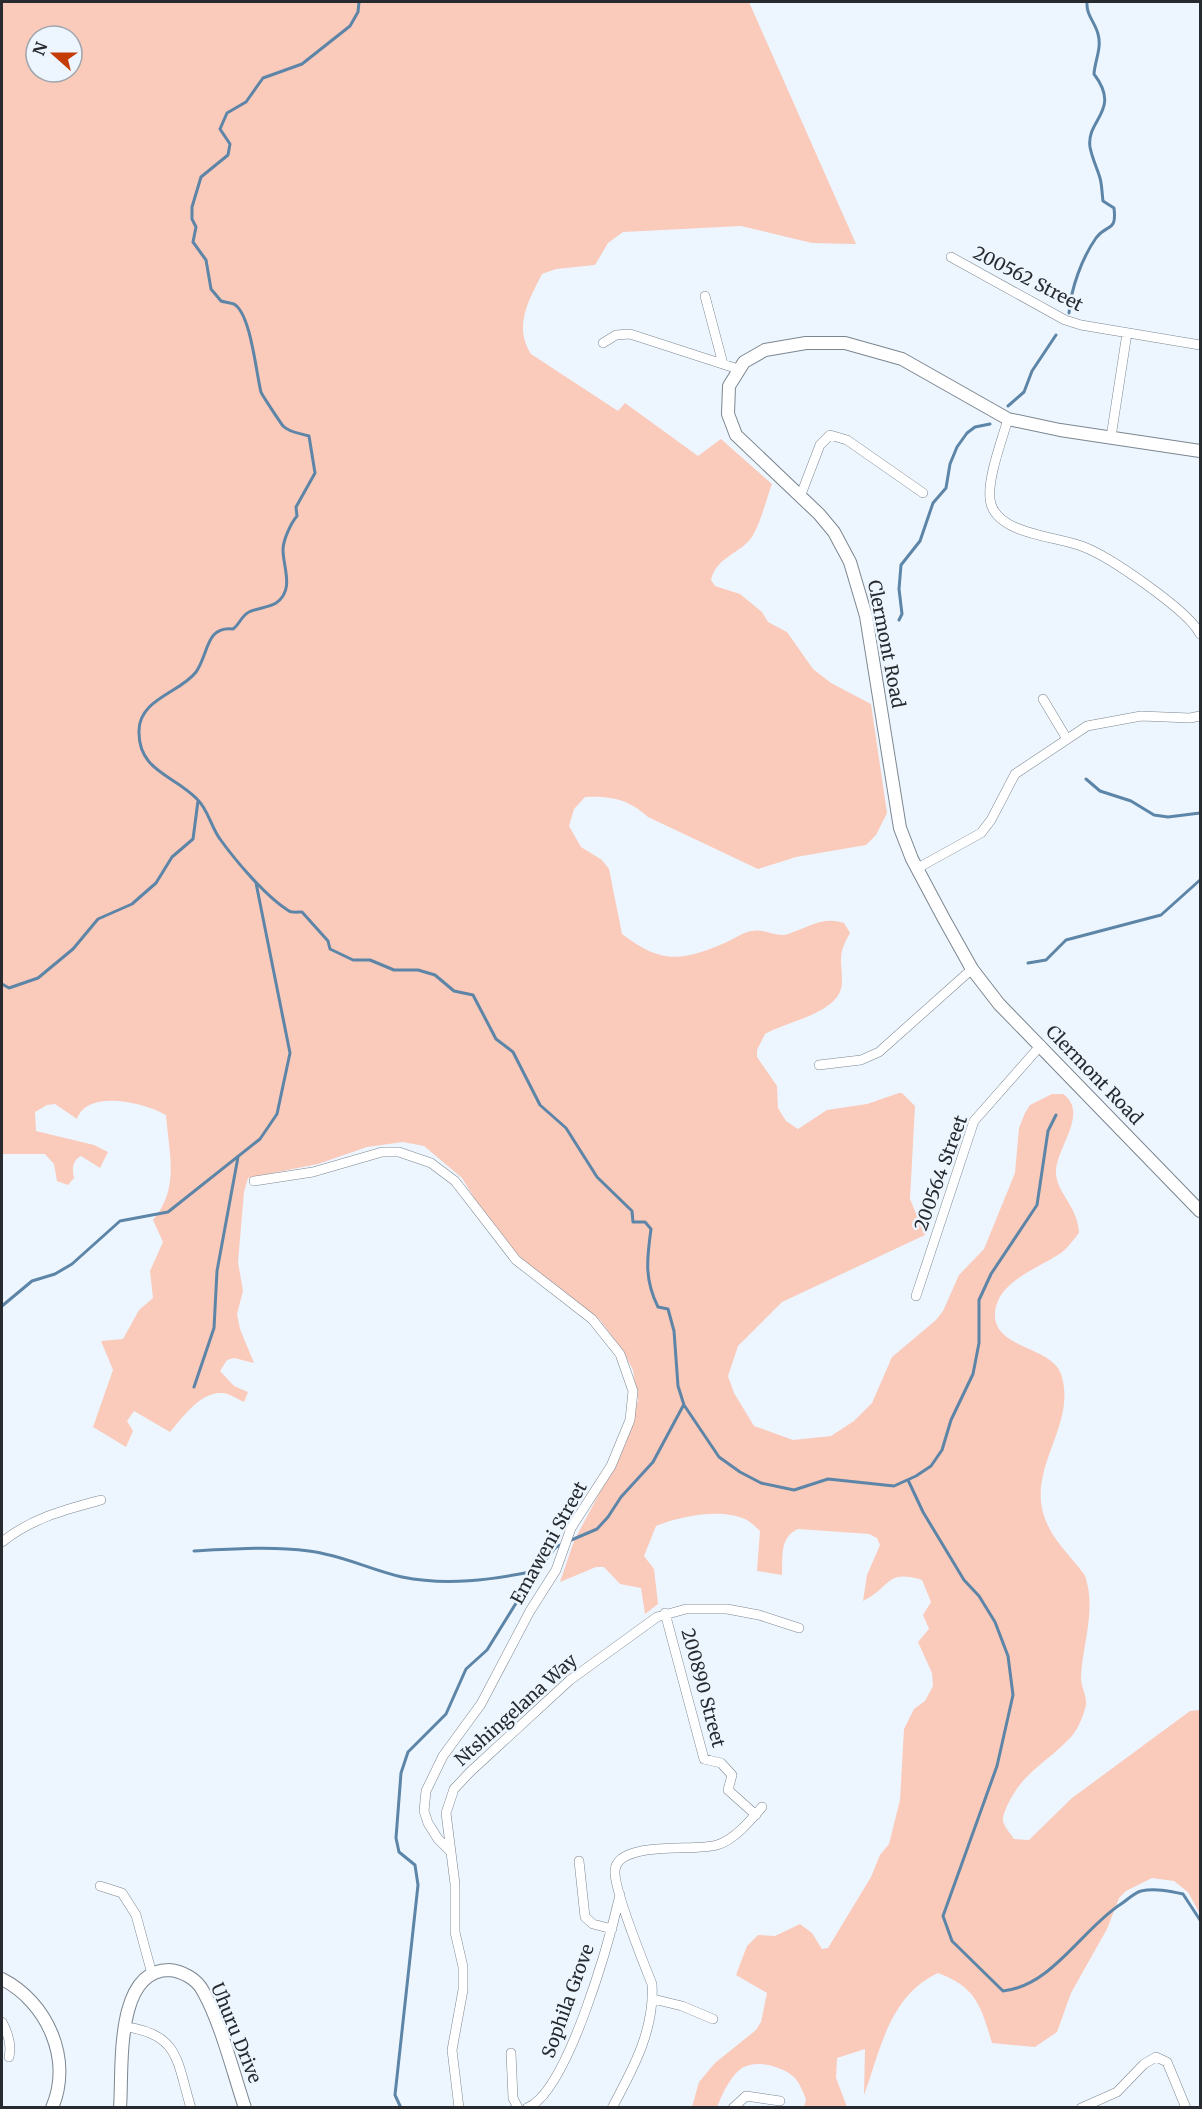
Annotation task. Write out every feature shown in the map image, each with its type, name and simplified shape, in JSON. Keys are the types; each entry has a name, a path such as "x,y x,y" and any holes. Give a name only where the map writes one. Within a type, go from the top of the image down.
{"street":[{"name":"200562 Street","path":"951,257 1065,320 1200,345"},
{"path":"705,296 723,364"},
{"path":"1111,437 1126,333"},
{"path":"603,343 616,335 630,334 738,369 751,357 765,350 806,343 844,343 902,359 1008,419 1052,429 1200,451"},
{"name":"Clermont Road","path":"738,369 729,386 727,401 733,429 741,441 800,496 834,532 854,573 866,616 895,806 900,828 916,869 972,969 999,1004 1200,1211"},
{"path":"1008,419 990,488 991,505 999,518 1016,528 1072,543 1099,554 1182,612 1196,624 1200,634"},
{"path":"800,496 820,445 830,435 847,440 923,493"},
{"path":"1043,699 1067,739"},
{"path":"916,869 981,833 992,820 1016,774 1087,726 1104,721 1141,716 1190,718 1200,716"},
{"path":"819,1065 861,1060 879,1052 972,969"},
{"name":"200564 Street","path":"916,1296 974,1121 1041,1045"},
{"name":"Emaweni Street","path":"254,1181 313,1172 382,1152 399,1152 431,1163 455,1182 516,1260 592,1319 625,1365 633,1392 633,1408 621,1446 611,1466 568,1535 546,1589 530,1611 481,1704 443,1756 426,1791 424,1811 428,1823 438,1839 450,1851"},
{"path":"2,1542 26,1524 47,1514 101,1500"},
{"name":"Ntshingelana Way","path":"459,2108 452,2050 463,1990 463,1967 455,1932 455,1884 446,1820 449,1800 470,1772 575,1676 665,1613 686,1609 727,1609 759,1615 799,1628"},
{"name":"200890 Street","path":"620,1895 615,1870 622,1858 638,1851 717,1845 746,1825 759,1811 728,1790 732,1775 725,1766 704,1760 665,1613"},
{"path":"579,1861 585,1917 593,1924 612,1929"},
{"path":"100,1886 122,1893 136,1915 152,1974 133,1992 126,2027 120,2108"},
{"path":"612,2108 634,2067 648,2026 653,1999 652,1984 620,1895"},
{"name":"Sophila Grove","path":"527,2108 548,2092 567,2056 612,1929 620,1895"},
{"name":"Uhuru Drive","path":"152,1974 177,1971 193,1979 203,1991 245,2108"},
{"path":"2,1979 13,1984 36,2006 53,2035 60,2069 52,2108"},
{"path":"653,1999 682,2006 713,2019"},
{"path":"2,2022 8,2032 11,2049 9,2057"},
{"path":"126,2027 154,2032 172,2046 191,2108"},
{"name":"Sophila Grove","path":"511,2053 513,2098 518,2108"},
{"path":"1081,2108 1108,2097 1124,2086 1152,2058 1160,2057 1167,2062 1175,2077 1186,2108"},
{"path":"733,2108 746,2096 780,2101"},
{"path":"1108,2097 1112,2108"}],"shaded area":[{"path":"2,2 749,2 856,244 812,243 741,226 623,232 608,243 595,265 556,269 542,274 528,303 523,333 531,354 618,411 625,403 698,456 721,439 772,484 752,537 718,566 711,580 715,586 740,594 762,612 768,622 787,632 813,669 831,683 871,704 887,813 876,835 866,845 796,857 758,869 648,817 633,806 619,800 585,797 574,809 569,826 581,847 602,860 609,869 622,934 649,951 673,957 685,956 757,930 784,935 816,923 836,921 844,923 850,933 842,952 840,993 823,1009 765,1034 757,1050 757,1057 777,1086 778,1108 786,1121 798,1129 827,1110 867,1104 899,1093 902,1093 915,1106 910,1199 925,1235 782,1302 738,1346 728,1376 734,1393 754,1426 793,1440 831,1436 854,1421 872,1403 892,1357 936,1320 943,1311 959,1275 984,1249 1015,1173 1019,1128 1030,1105 1052,1094 1063,1094 1070,1102 1073,1111 1072,1121 1060,1153 1056,1173 1060,1187 1075,1215 1079,1233 1061,1253 1011,1284 1003,1292 995,1312 997,1324 1003,1333 1046,1358 1061,1374 1064,1407 1041,1485 1041,1502 1049,1528 1083,1573 1089,1591 1089,1616 1081,1678 1086,1705 1082,1718 1071,1737 1020,1784 1007,1806 1003,1822 1014,1839 1029,1840 1072,1798 1190,1711 1200,1710 1200,1914 1188,1892 1174,1881 1152,1878 1126,1891 1119,1898 1107,1929 1071,1993 1057,2032 1035,2047 992,2043 975,1999 961,1985 938,1973 921,1983 908,1995 898,2010 882,2042 864,2095 865,2049 837,2058 836,2078 847,2107 804,2107 806,2099 795,2078 770,2065 755,2064 742,2068 734,2076 717,2107 692,2107 699,2082 715,2063 756,2030 761,2022 767,1993 736,1975 747,1946 758,1935 775,1936 800,1924 812,1933 822,1949 828,1948 871,1877 880,1855 889,1844 900,1800 904,1729 914,1709 925,1701 933,1686 932,1673 918,1642 929,1629 923,1615 931,1602 922,1580 910,1577 895,1578 863,1601 867,1575 880,1545 877,1538 869,1534 798,1529 788,1537 785,1543 782,1555 782,1575 757,1571 760,1531 745,1519 712,1514 688,1516 656,1526 644,1556 654,1569 658,1604 645,1614 641,1588 620,1584 604,1567 596,1567 560,1582 574,1541 626,1443 638,1400 633,1370 623,1351 600,1320 545,1280 511,1248 485,1216 462,1178 424,1146 403,1142 367,1147 318,1164 248,1178 244,1192 238,1262 243,1291 237,1314 240,1329 254,1363 234,1358 227,1360 220,1371 234,1386 248,1392 244,1402 225,1393 207,1396 193,1406 170,1432 134,1411 127,1421 133,1431 126,1447 93,1427 113,1370 101,1341 123,1339 139,1310 153,1298 150,1271 163,1242 153,1220 167,1196 171,1170 166,1115 131,1103 104,1101 92,1104 83,1110 77,1119 55,1104 47,1105 35,1112 36,1131 94,1145 108,1152 100,1168 81,1156 78,1158 73,1165 74,1178 68,1185 57,1181 54,1164 45,1154 2,1154"}],"waterway":[{"path":"359,2 358,12 350,26 302,64 263,78 246,102 227,113 220,129 230,144 228,155 201,177 192,207 192,219 196,227 193,242 206,260 211,289 221,301 234,304 240,310 249,331 261,392 283,426 309,436 315,473 296,507 297,516 284,541 287,585 282,598 273,605 246,614 233,629 217,632 212,637 196,672 146,711 139,731 144,755 159,771 197,799 220,839 242,867 280,905 290,912 302,912 328,941 330,949 353,960 370,960 394,970 418,970 435,975 454,991 473,995 496,1039 513,1052 540,1105 566,1128 597,1177 632,1211 633,1222 645,1222 651,1229 648,1259 650,1287 658,1307 668,1309 674,1331 678,1386 684,1405 719,1457 761,1483 794,1490 828,1479 894,1486 931,1466 942,1450 951,1420 973,1374 979,1343 979,1300 991,1274 1037,1205 1048,1131 1056,1115"},
{"path":"1069,313 1075,284 1086,255 1100,233 1113,225 1115,216 1114,208 1103,201 1101,181 1090,147 1090,137 1101,114 1105,97 1094,74 1099,39 1088,11 1087,2"},
{"path":"1008,406 1024,392 1032,371 1056,335"},
{"path":"899,620 902,614 899,589 901,565 920,541 933,503 946,488 950,464 957,447 967,433 975,427 990,424"},
{"path":"1086,779 1100,791 1131,801 1154,815 1168,817 1200,813"},
{"path":"2,984 9,988 38,978 73,949 98,919 132,904 156,883 172,857 193,839 198,801"},
{"path":"1028,963 1046,960 1066,940 1161,915 1200,880"},
{"path":"2,1306 32,1281 55,1274 72,1264 120,1221 168,1212 260,1139 277,1114 290,1053 256,883"},
{"path":"194,1387 214,1328 217,1271 238,1157"},
{"path":"569,1541 597,1529 608,1517 621,1497 653,1462 683,1406"},
{"path":"908,1480 923,1512 964,1580 979,1596 995,1622 1008,1656 1013,1695 997,1766 943,1916 952,1941 1003,1991 1021,1987 1037,1979 1052,1968 1107,1915 1141,1891 1157,1890 1183,1894 1200,1920"},
{"path":"401,2108 395,2095 418,1885 415,1865 399,1852 396,1838 401,1773 408,1752 446,1714 466,1669 487,1650 536,1571 556,1547 563,1544"},
{"path":"194,1551 295,1549 333,1556 402,1577 435,1581 486,1579 535,1571"}]}
